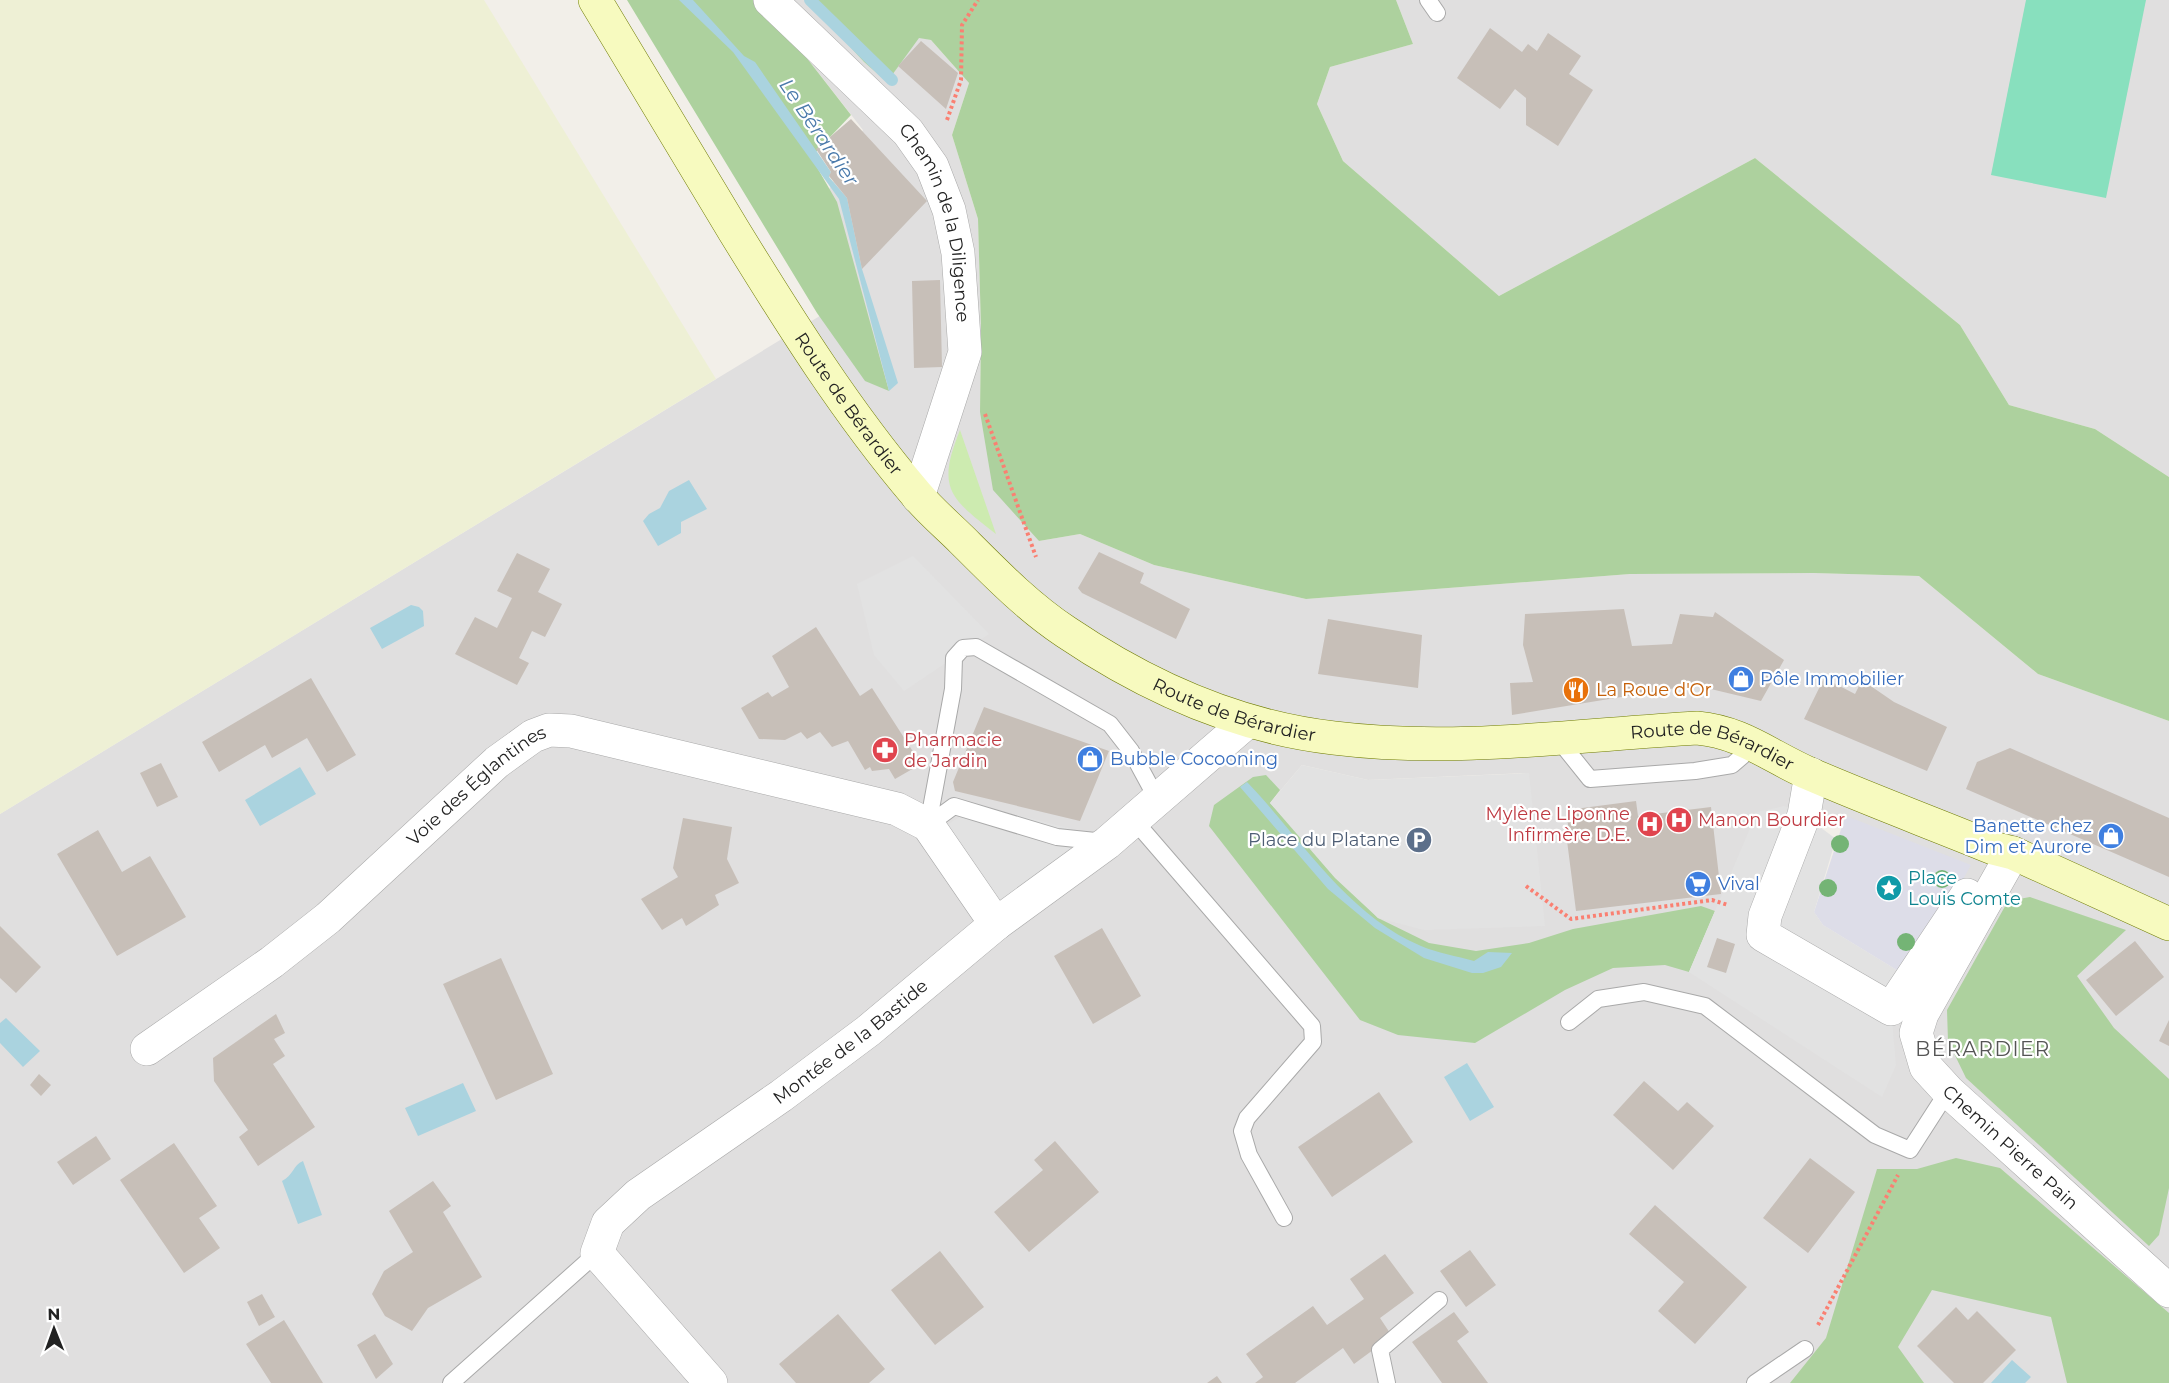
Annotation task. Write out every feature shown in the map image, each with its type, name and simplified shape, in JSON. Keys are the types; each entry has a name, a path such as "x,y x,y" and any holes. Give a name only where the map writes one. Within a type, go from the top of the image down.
{"main road":[{"name":"Route de Bérardier","path":"595,0 779,305 861,426 918,497 1009,587 1064,631 1172,693 1248,721 1331,738 1371,742 1480,744 1697,728 1722,730 1743,738 1754,746 1811,774 2003,850 2169,924"}],"street":[{"name":"Chemin de la Diligence","path":"770,0 908,132 932,166 949,210 958,254 965,352 918,497"},
{"name":"Montée de la Bastide","path":"597,1253 608,1223 638,1194 781,1096 859,1037 996,924 1107,843 1248,721"},
{"name":"Voie des Églantines","path":"147,1049 272,962 328,918 497,762 533,736 549,730 571,731 720,769 897,809 928,825 996,924"},
{"path":"1811,774 1804,815 1765,916 1764,935 1891,1009 1982,873 2003,850"},
{"name":"Chemin Pierre Pain","path":"2003,850 1922,1014 1916,1033 1926,1067 1948,1091 2169,1291"},
{"path":"597,1253 711,1383"}],"lane":[{"path":"928,825 953,689 954,658 963,648 976,647 1110,724 1131,751 1145,809 1182,878 1312,1026 1313,1042 1247,1118 1242,1131 1249,1155 1284,1218"},
{"path":"1557,737 1590,779 1695,771 1732,765 1754,746"},
{"path":"928,825 954,806 1057,837 1107,843"},
{"path":"1569,1022 1598,999 1644,992 1705,1006 1875,1135 1910,1150 1948,1091"},
{"path":"451,1383 597,1253"},
{"path":"1387,1383 1380,1350 1439,1300"},
{"path":"1755,1383 1805,1349"}],"path":[{"path":"932,166 961,81 962,25 978,0"},
{"path":"983,408 1004,474 1037,558"},
{"path":"1526,886 1571,919 1712,897 1765,916"},
{"path":"1805,1349 1869,1233 1910,1150"}],"shaded area":[{"path":"759,0 807,0 864,62 887,82 918,37 931,40 969,83 952,135 978,219 981,329 980,412 1039,541 1080,534 1154,565 1306,599 1630,574 1813,573 1919,576 2038,674 2169,721 2169,1383 0,1383 0,814 856,294 828,191 863,130 771,12","holes":["1302,765 1368,780 1528,773 1270,803","1804,815 1849,817 1900,972 1891,1009 1689,972 1715,911"]},
{"path":"1396,0 2169,0 2169,477 2095,429 2009,405 1960,325 1755,158 1499,296 1343,161 1317,104 1330,67 1413,44"},
{"path":"913,556 989,634 904,691 874,655 857,584"},
{"name":"Place du Platane","path":"1302,765 1368,780 1529,773 1545,926 1424,930 1378,918 1335,878 1270,803"},
{"path":"978,805 1076,830 1087,842 1001,904 944,827"},
{"path":"1784,806 1804,815 1836,839 1814,912 1823,925 1900,972 1891,1009 1896,1065 1882,1097 1689,972 1757,812"},
{"name":"Place Louis Comte","path":"1845,817 1971,865 1911,972 1900,972 1823,925 1814,912"}],"green space":[{"path":"0,0 484,0 716,379 0,814"},
{"path":"627,0 755,0 771,12 851,115 811,157 837,202 889,391 865,381 817,313"},
{"path":"807,0 1396,0 1413,44 1330,67 1317,104 1343,161 1499,296 1755,158 1960,325 2009,405 2095,429 2169,477 2169,721 2038,674 1919,576 1813,573 1630,574 1306,599 1154,565 1080,534 1039,541 993,490 980,412 981,329 978,219 952,135 969,83 931,40 919,38 887,82 864,62"},
{"path":"2026,0 2146,0 2106,198 1991,175"},
{"path":"960,430 996,534 968,511 952,491 949,466"},
{"path":"1266,775 1280,790 1270,803 1378,918 1429,943 1476,951 1529,943 1573,929 1701,906 1715,911 1689,972 1665,965 1613,968 1565,990 1475,1043 1398,1035 1360,1020 1209,826 1214,805 1253,777"},
{"path":"2030,897 2126,930 2077,976 2114,1028 2169,1079 2169,1188 2159,1235 2149,1246 1966,1078 1948,1041 1947,1010 2008,901"},
{"path":"1956,1158 2000,1168 2169,1313 2169,1383 2067,1383 2051,1317 1932,1290 1898,1347 1924,1383 1790,1383 1826,1338 1877,1169 1917,1169"}],"water":[{"path":"679,0 693,0 744,56 755,62 831,172 829,177 847,198 862,269 898,383 889,391 839,199 733,52"},
{"path":"689,480 707,509 681,522 681,533 658,546 643,521 649,514 660,508 669,491"},
{"path":"411,605 423,611 424,626 382,649 370,628"},
{"path":"300,767 316,794 260,826 245,800"},
{"path":"1247,782 1347,895 1394,932 1440,953 1474,961 1488,952 1512,953 1501,967 1483,973 1472,973 1424,958 1375,928 1328,889 1240,787"},
{"path":"6,1018 40,1051 23,1067 0,1043 0,1023"},
{"path":"1467,1063 1494,1107 1470,1121 1444,1077"},
{"path":"463,1083 476,1111 418,1136 405,1108"},
{"path":"303,1161 322,1215 298,1224 282,1181"},
{"path":"2012,1360 2031,1377 2025,1383 1991,1383"}],"building":[{"path":"1490,28 1522,52 1528,44 1537,51 1548,33 1581,56 1569,74 1593,90 1558,146 1526,125 1526,98 1515,89 1500,109 1457,78"},
{"path":"921,41 958,73 946,109 898,66"},
{"path":"851,119 927,201 862,269 847,198 829,176 831,172 816,149"},
{"path":"940,280 942,367 914,368 912,281"},
{"path":"1099,552 1144,573 1140,583 1190,609 1176,639 1082,593 1078,588"},
{"path":"517,553 550,569 538,592 562,604 545,637 532,631 519,658 529,663 517,685 455,654 475,617 497,628 512,598 497,591"},
{"path":"1624,609 1632,646 1672,644 1680,614 1713,617 1715,612 1784,660 1761,701 1694,685 1512,715 1510,683 1533,682 1523,645 1525,614"},
{"path":"1328,619 1422,635 1418,688 1318,674"},
{"path":"816,627 860,696 872,688 921,764 895,779 889,769 872,771 870,767 865,770 848,741 832,747 820,732 807,739 801,732 785,740 759,739 741,708 768,692 772,697 789,687 772,656"},
{"path":"311,678 356,755 327,772 307,738 272,758 265,745 219,772 202,742"},
{"path":"1824,678 1855,694 1862,680 1894,702 1947,727 1927,771 1804,719"},
{"path":"984,707 1109,751 1080,821 955,791 953,782"},
{"path":"2010,748 2169,818 2169,877 1966,789 1977,762"},
{"path":"161,763 178,797 157,807 140,773"},
{"path":"1636,801 1638,816 1711,807 1721,894 1576,911 1565,825 1568,825 1567,810"},
{"path":"683,818 732,827 727,859 739,883 715,895 719,905 686,926 682,918 662,930 641,899 678,877 673,868"},
{"path":"98,830 122,872 150,856 186,917 117,956 57,854"},
{"path":"0,926 41,967 16,993 0,978"},
{"path":"1102,928 1141,996 1093,1024 1054,956"},
{"path":"1717,938 1735,944 1726,973 1707,967"},
{"path":"2135,941 2164,977 2116,1016 2086,980"},
{"path":"501,958 553,1074 496,1100 443,984"},
{"path":"276,1014 285,1033 274,1039 285,1056 273,1064 315,1127 258,1166 239,1137 248,1130 214,1081 213,1058"},
{"path":"2169,1020 2169,1046 2159,1041"},
{"path":"39,1074 51,1085 41,1096 30,1085"},
{"path":"1644,1081 1678,1111 1687,1102 1714,1126 1673,1170 1613,1115"},
{"path":"1379,1092 1413,1142 1332,1197 1298,1147"},
{"path":"96,1136 111,1159 73,1185 57,1162"},
{"path":"1055,1141 1099,1192 1029,1252 994,1212 1043,1170 1034,1160"},
{"path":"174,1143 217,1206 199,1218 220,1248 184,1273 120,1180"},
{"path":"1810,1158 1855,1192 1808,1253 1763,1218"},
{"path":"433,1181 451,1206 443,1212 482,1277 428,1308 412,1331 385,1316 372,1294 384,1271 413,1252 389,1211"},
{"path":"1655,1205 1747,1287 1695,1344 1658,1311 1684,1282 1629,1234"},
{"path":"1470,1250 1496,1285 1466,1307 1440,1271"},
{"path":"940,1251 984,1307 935,1345 891,1290"},
{"path":"1385,1254 1414,1293 1380,1318 1392,1336 1354,1364 1343,1348 1295,1383 1255,1383 1263,1377 1246,1354 1313,1306 1327,1325 1364,1299 1350,1279"},
{"path":"262,1294 275,1317 259,1326 247,1302"},
{"path":"1956,1307 1968,1320 1977,1311 2016,1350 1983,1383 1954,1383 1917,1346"},
{"path":"1454,1312 1469,1332 1457,1341 1488,1383 1442,1383 1412,1342"},
{"path":"838,1314 885,1369 869,1383 796,1383 779,1364"},
{"path":"284,1320 323,1383 271,1383 246,1344"},
{"path":"375,1334 393,1364 376,1379 357,1345"},
{"path":"1217,1376 1222,1383 1207,1383"}],"waterway":[{"path":"810,0 892,80"}],"place":[{"name":"Pôle Immobilier","path":"1741,679"},
{"name":"La Roue d'Or","path":"1576,690"},
{"name":"Pharmacie de Jardin","path":"885,750"},
{"name":"Bubble Cocooning","path":"1090,759"},
{"name":"Manon Bourdier","path":"1679,820"},
{"name":"Mylène Liponne Infirmère D.E.","path":"1650,824"},
{"name":"Banette chez Dim et Aurore","path":"2111,836"},
{"name":"Place du Platane","path":"1419,840"},
{"name":"Vival","path":"1698,884"},
{"name":"Place Louis Comte","path":"1889,888"}],"district":[{"name":"BÉRARDIER","path":"1983,1049"}],"water label":[{"name":"Le Bérardier","path":"819,132"}]}
